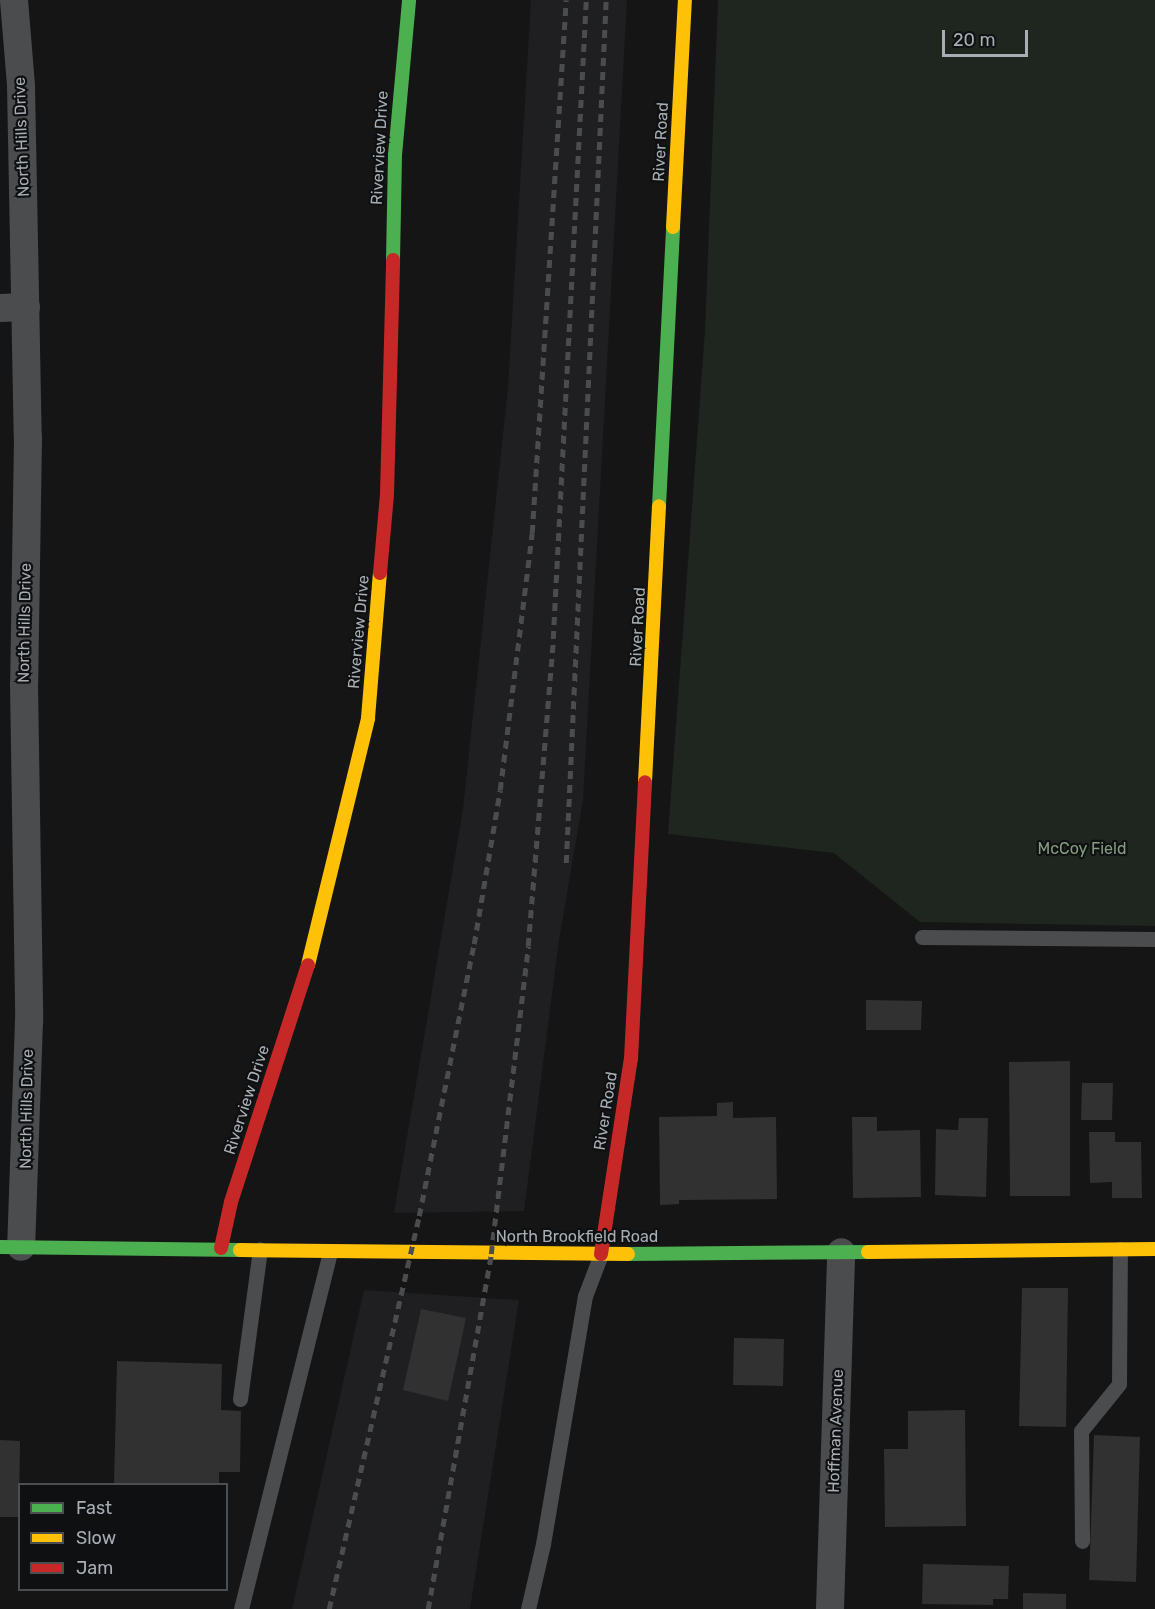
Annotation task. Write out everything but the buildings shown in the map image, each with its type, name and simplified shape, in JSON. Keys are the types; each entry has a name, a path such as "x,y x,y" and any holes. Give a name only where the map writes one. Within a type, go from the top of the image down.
{"street":[{"name":"North Hills Drive","path":"10,1247 29,1021 24,684 13,307 21,86 14,0"},
{"name":"Riverview Drive","path":"221,1248 231,1202 318,934 368,718 387,494 395,155 409,0"},
{"name":"River Road","path":"601,1254 631,1059 685,0"},
{"name":"North Brookfield Road","path":"10,1247 601,1254 1155,1249"},
{"name":"Hoffman Avenue","path":"830,1609 841,1252"}],"lane":[{"path":"922,937 1155,939"},
{"path":"240,1400 261,1249"},
{"path":"1082,1541 1081,1431 1119,1384 1120,1250"},
{"path":"241,1609 330,1251"},
{"path":"528,1609 543,1544 585,1296 601,1254"}],"shaded area":[{"path":"531,0 627,0 583,800 559,940 524,1211 394,1213 463,809 508,387"},
{"path":"364,1290 519,1300 470,1609 292,1609"}],"green space":[{"name":"McCoy Field","path":"718,0 1155,0 1155,926 920,922 834,853 668,834 705,330"}],"railway":[{"path":"329,1609 419,1216 474,944 500,790 532,533 566,0"},
{"path":"428,1609 491,1254 528,946 553,639 586,0"},
{"path":"566,863 606,0"}],"traffic: fast":[{"path":"393,260 395,155 409,0"},
{"path":"659,506 673,227"},
{"path":"0,1247 240,1250"},
{"path":"628,1254 868,1252"}],"traffic: slow":[{"path":"673,227 685,0"},
{"path":"645,782 659,506"},
{"path":"308,965 368,718 380,573"},
{"path":"868,1252 1155,1249"},
{"path":"240,1250 628,1254"}],"traffic: jam":[{"path":"380,573 387,494 393,260"},
{"path":"601,1254 631,1059 645,782"},
{"path":"221,1248 231,1202 308,965"}]}
